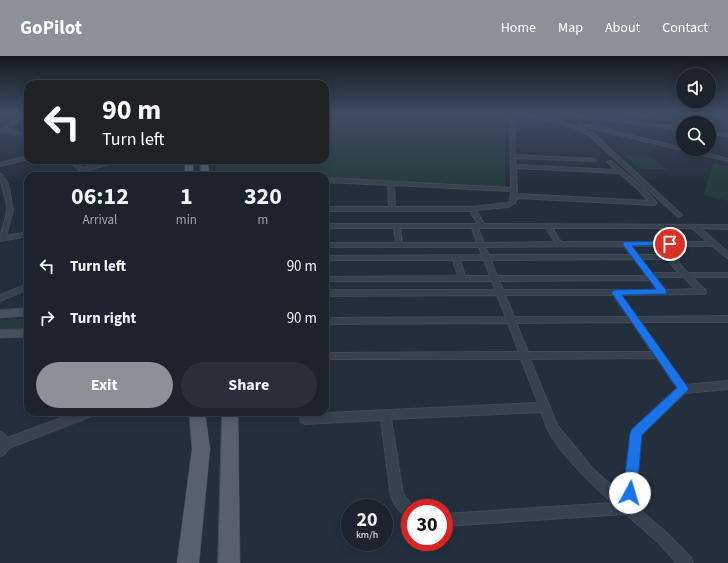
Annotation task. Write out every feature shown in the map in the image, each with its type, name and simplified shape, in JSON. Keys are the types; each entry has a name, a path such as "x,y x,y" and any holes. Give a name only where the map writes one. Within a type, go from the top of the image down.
{"main road":[{"path":"0,314 24,312"},
{"path":"0,334 24,333"},
{"path":"188,563 201,449 198,416"},
{"path":"229,563 230,416"}],"street":[{"path":"329,209 472,209 508,204 513,202 514,193 513,137"},
{"path":"594,137 679,215"},
{"path":"628,137 728,160"},
{"path":"513,156 594,160"},
{"path":"0,165 24,158"},
{"path":"329,180 654,203 641,189 609,162"},
{"path":"75,164 82,170 106,164"},
{"path":"513,166 621,172"},
{"path":"0,176 5,184 10,210 1,238 24,235"},
{"path":"391,184 392,209"},
{"path":"472,209 486,258 553,428 568,449 594,478 673,547 686,563"},
{"path":"329,226 728,227"},
{"path":"397,226 399,244"},
{"path":"548,226 559,244"},
{"path":"694,226 728,256"},
{"path":"447,244 462,278"},
{"path":"626,244 663,292"},
{"path":"329,293 702,292 656,244"},
{"path":"329,245 714,244"},
{"path":"329,258 669,257"},
{"path":"329,278 494,278 728,275"},
{"path":"0,298 24,288"},
{"path":"615,292 683,389"},
{"path":"329,321 728,319"},
{"path":"329,356 660,355"},
{"path":"628,508 636,433 683,389 728,385"},
{"path":"305,419 544,407"},
{"path":"385,415 397,497 401,502"},
{"path":"2,444 79,416"},
{"path":"453,519 628,508"}],"green space":[{"path":"329,137 505,137 505,188 329,179 329,172 217,172 216,164 329,164"},
{"path":"624,155 650,156 667,169 639,169"},
{"path":"713,163 728,166 728,201 704,195"},
{"path":"24,318 24,329 0,331 0,320"}],"waterway":[{"path":"668,146 728,161"}],"route":[{"path":"630,493 636,433 683,389 615,292 663,292 626,244 670,244"}]}
